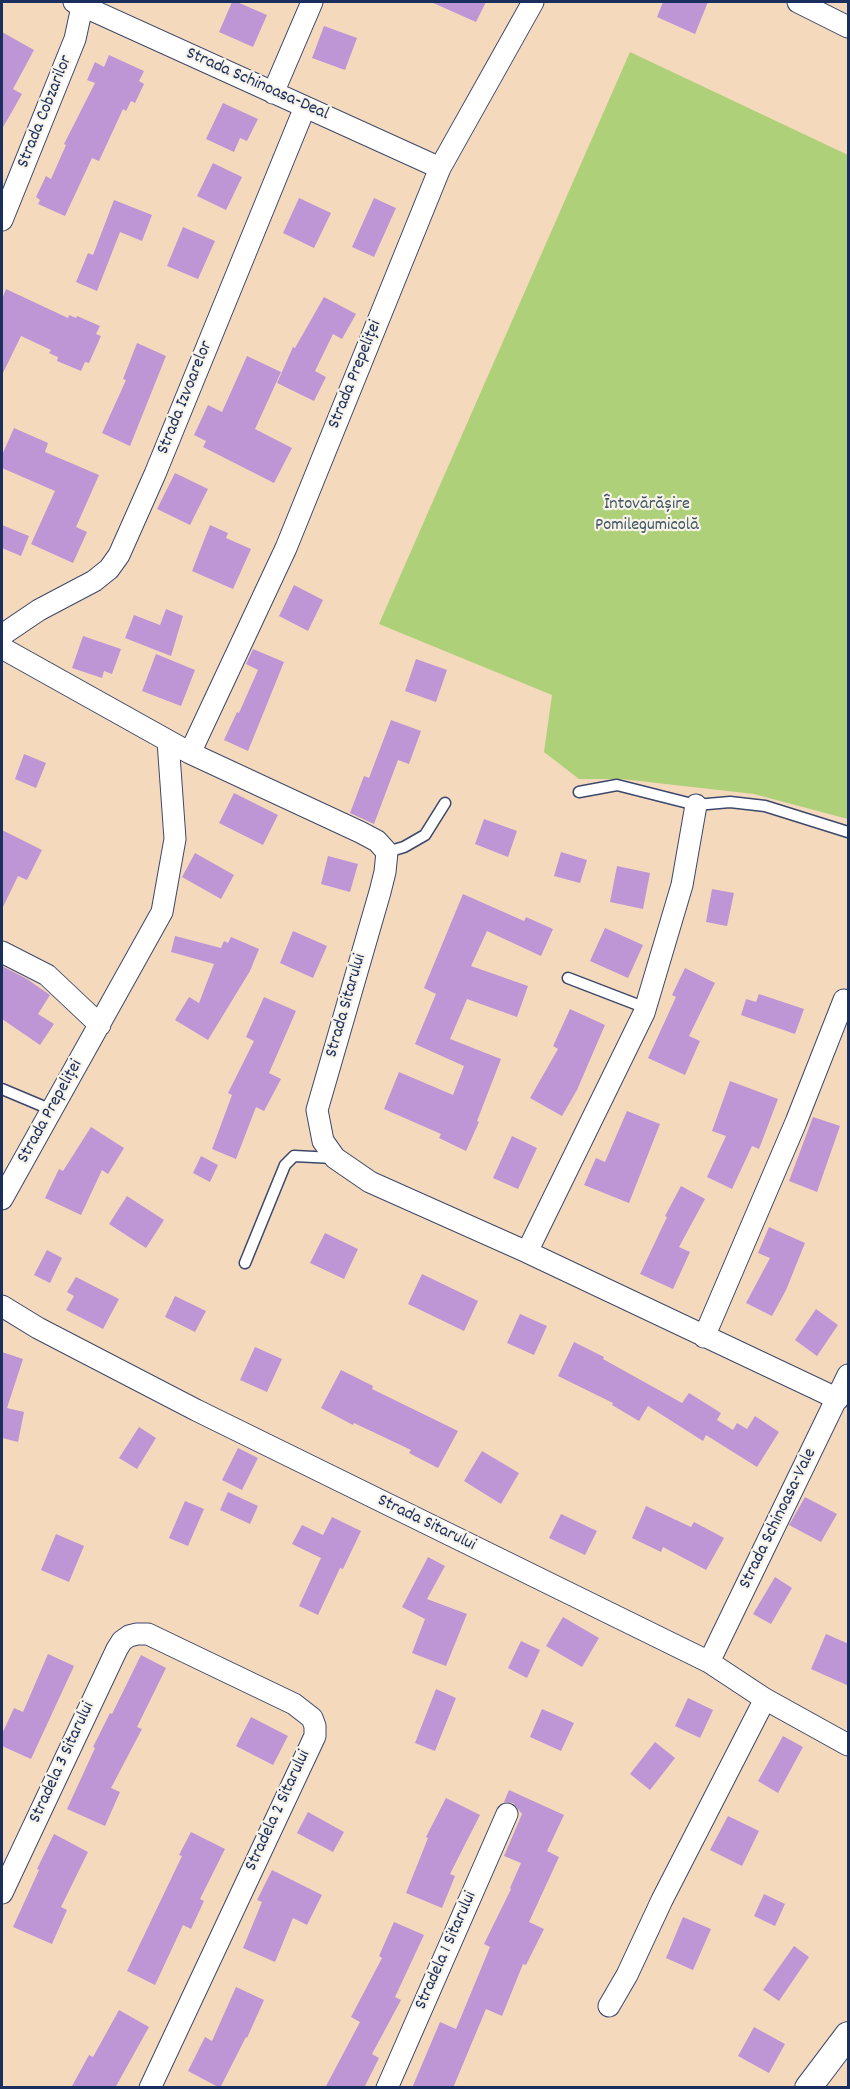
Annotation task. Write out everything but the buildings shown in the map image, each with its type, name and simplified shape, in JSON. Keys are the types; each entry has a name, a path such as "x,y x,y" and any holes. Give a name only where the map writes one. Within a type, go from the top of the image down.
{"street":[{"path":"273,93 312,2"},
{"name":"Strada Prepeliței","path":"190,753 286,548 440,168 533,2"},
{"path":"798,2 849,27"},
{"name":"Strada Schinoasa-Deal","path":"79,3 440,168"},
{"name":"Strada Cobzarilor","path":"2,220 75,39 79,3"},
{"name":"Strada Izvoarelor","path":"2,635 39,610 94,581 109,569 119,555 155,474 305,107"},
{"path":"2,648 190,753 377,841 387,852"},
{"name":"Strada Prepeliței","path":"2,1199 162,912 175,839 168,741"},
{"path":"527,1252 646,1008 682,885 696,805"},
{"name":"Strada Sitarului","path":"387,852 380,892 317,1110 323,1141 335,1158 370,1182 527,1252 837,1399"},
{"path":"2,952 47,975 100,1025"},
{"path":"704,1337 796,1122 844,1000"},
{"name":"Strada Sitarului","path":"2,1306 38,1328 196,1410 709,1662 765,1699 849,1745"},
{"name":"Strada Schinoasa-Vale","path":"709,1662 849,1375"},
{"name":"Stradela 2 Sitarului","path":"129,1636 148,1634 294,1704 312,1718 315,1726 315,1736 150,2088"},
{"name":"Stradela 3 Sitarului","path":"2,1893 117,1650 129,1636"},
{"path":"609,2006 627,1975 662,1900 765,1699"},
{"name":"Stradela 1 Sitarului","path":"387,2088 507,1814"},
{"path":"808,2088 849,2035"}],"lane":[{"path":"579,792 617,785 696,805 730,802 765,806 849,832"},
{"path":"387,852 404,847 425,835 445,803"},
{"path":"568,978 646,1008"},
{"path":"2,1089 52,1110"},
{"path":"245,1263 285,1165 294,1156 335,1158"}],"green space":[{"name":"Întovărășire Pomilegumicolă","path":"630,52 848,155 848,819 754,794 622,779 579,779 544,752 552,695 379,624"}]}
